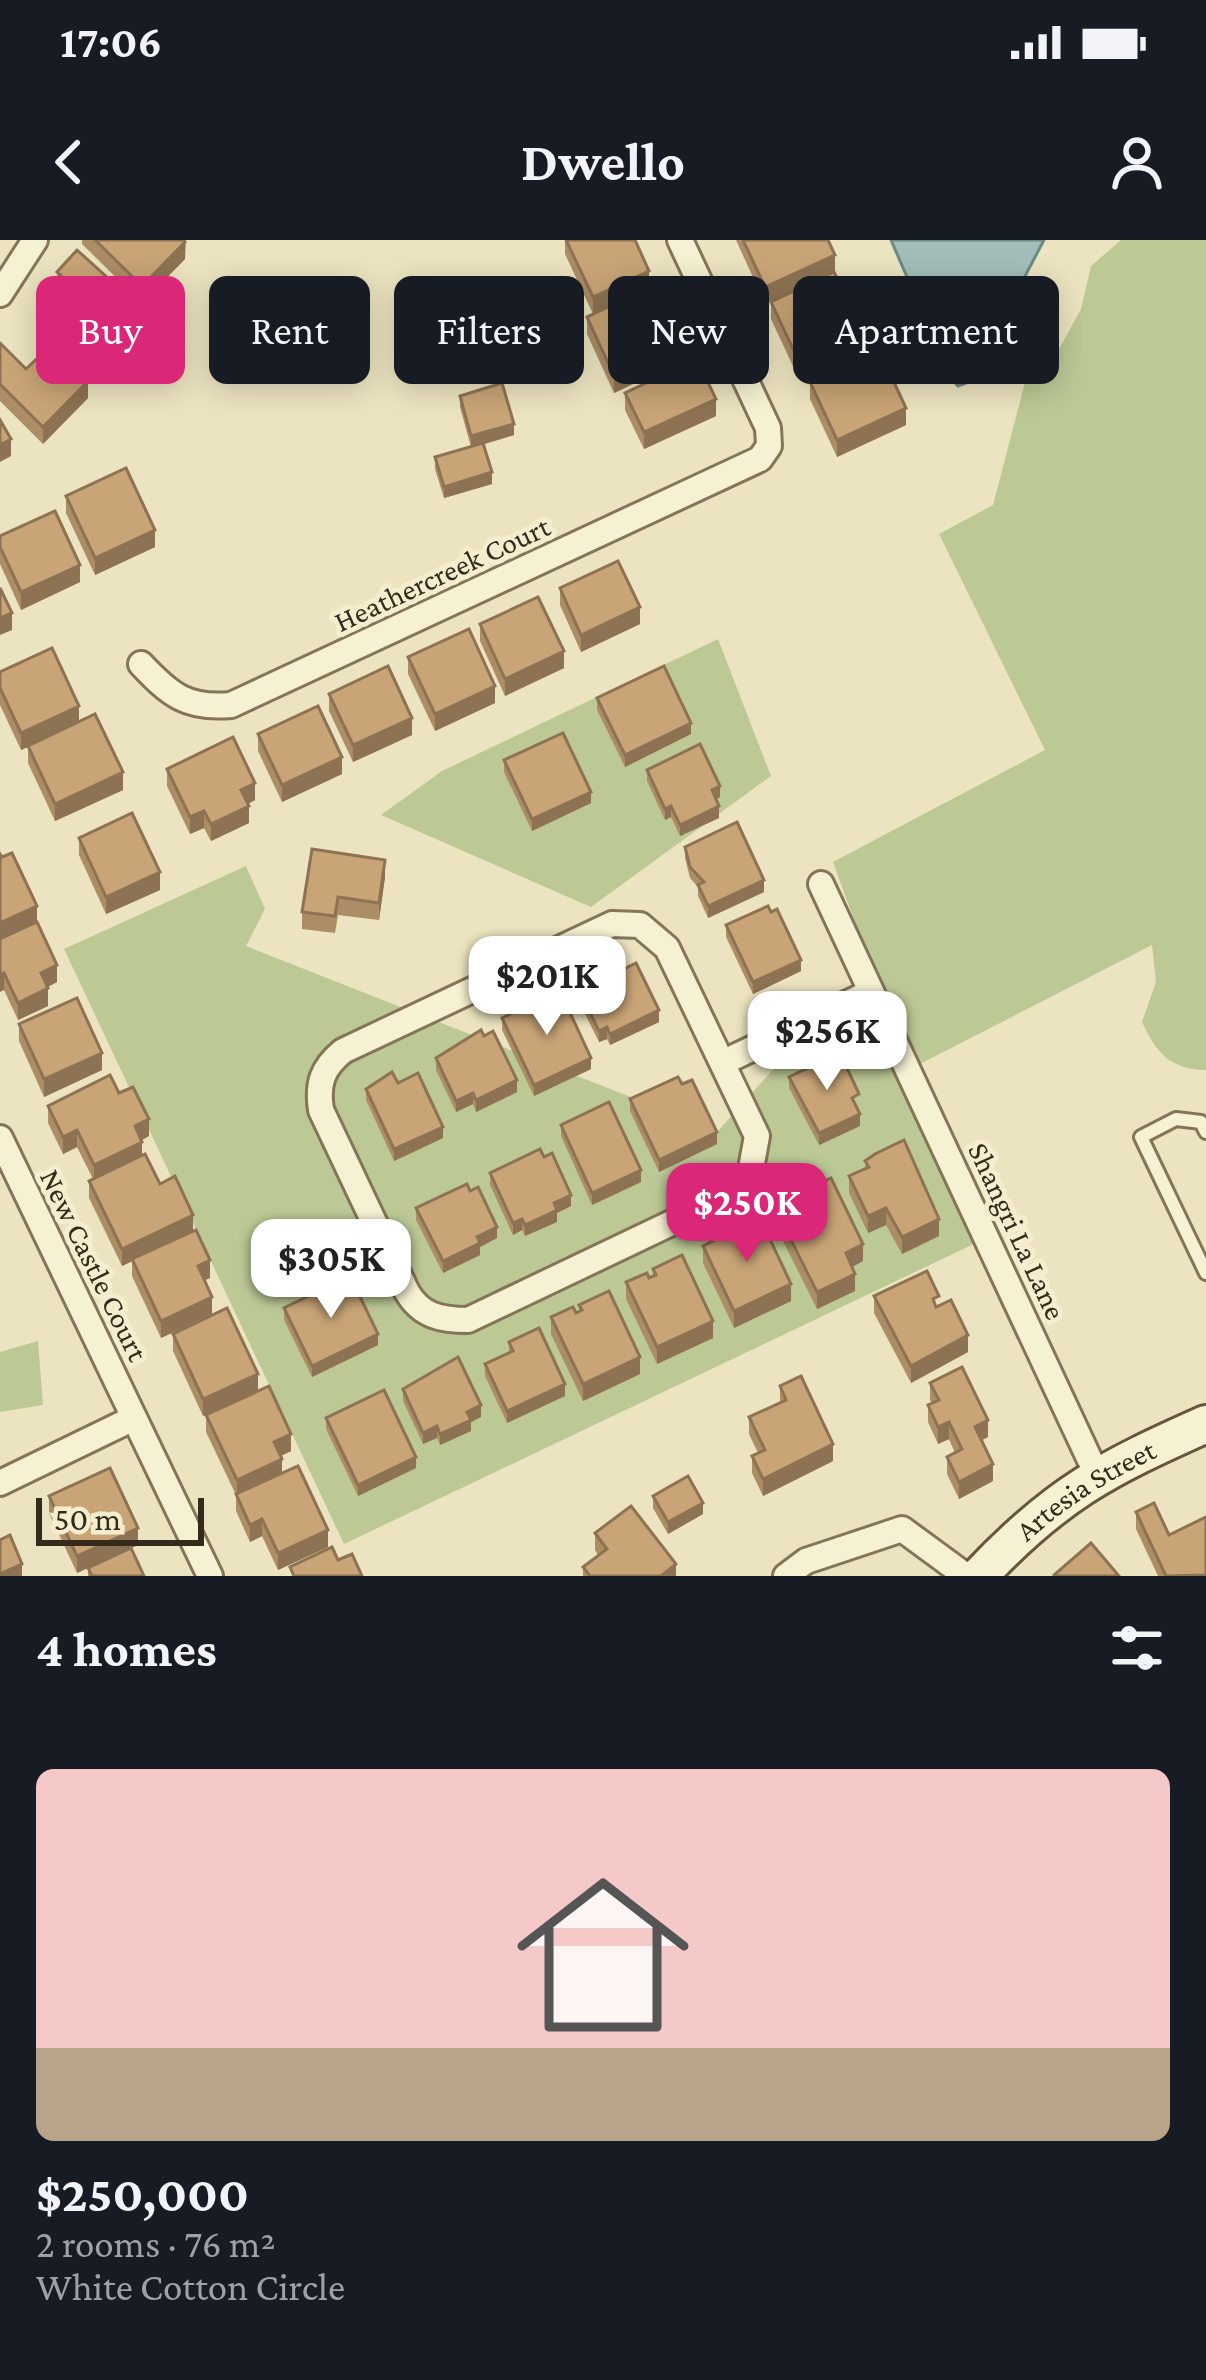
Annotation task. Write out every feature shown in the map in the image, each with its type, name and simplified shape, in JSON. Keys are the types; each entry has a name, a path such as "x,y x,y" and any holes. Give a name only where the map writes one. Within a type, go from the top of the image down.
{"street":[{"path":"0,294 35,240"},
{"name":"Heathercreek Court","path":"141,664 172,697 201,708 231,705 760,459 769,446 768,428 680,240"},
{"name":"Shangri La Lane","path":"821,884 1096,1473"},
{"path":"612,924 640,925 667,947 724,1062 757,1136 750,1174 742,1185 468,1320 434,1317 416,1306 322,1110 318,1090 327,1064 343,1051 612,924"},
{"path":"724,1062 871,992"},
{"name":"New Castle Court","path":"0,1138 210,1576"},
{"path":"0,1483 134,1418"},
{"name":"Artesia Street","path":"979,1576 1030,1524 1096,1473 1206,1424"},
{"path":"786,1576 806,1561 902,1529 966,1576"}],"lane":[{"path":"1206,1132 1201,1122 1176,1119 1141,1137 1206,1273"}],"green space":[{"path":"1121,240 1206,240 1206,1070 1183,1067 1166,1058 1142,1022 1156,982 1152,945 920,1064 931,1094 869,961 833,862 1045,750 939,534 993,505 1025,384 1059,384 1059,349 1081,309 1091,266"},
{"path":"718,639 771,776 591,907 381,815 442,771"},
{"path":"246,866 265,909 246,946 403,1008 320,1053 308,1084 311,1116 397,1298 420,1322 439,1330 473,1332 735,1206 757,1182 765,1154 762,1125 751,1094 798,1042 866,1009 978,1242 344,1544 64,949"},
{"path":"436,1021 718,1131 734,1113 741,1133 740,1161 721,1185 464,1307 437,1305 417,1287 333,1108 332,1094 334,1082 350,1062"},
{"path":"38,1341 43,1405 0,1412 0,1352"}],"water":[{"path":"891,240 1044,240 1025,276 907,276"}],"building":[{"path":"95,240 185,242 152,276 132,276"},
{"path":"566,240 635,240 649,271 638,276 608,276 608,290 593,297"},
{"path":"743,240 828,240 835,255 769,285 769,276 760,276"},
{"path":"77,250 106,276 61,276 57,272"},
{"path":"793,292 793,349 771,302"},
{"path":"608,307 608,363 587,317"},
{"path":"0,343 26,369 36,359 36,384 85,384 43,427 0,384"},
{"path":"502,384 514,424 471,436 460,396"},
{"path":"644,384 709,384 716,399 644,432 625,393"},
{"path":"811,384 895,384 906,408 837,440"},
{"path":"0,420 11,439 0,445"},
{"path":"483,443 492,472 444,487 435,457"},
{"path":"126,468 155,530 95,558 66,496"},
{"path":"55,511 80,565 21,592 0,547 0,536"},
{"path":"618,561 640,607 581,635 560,588"},
{"path":"0,588 12,613 0,618"},
{"path":"538,597 564,651 505,679 480,624"},
{"path":"469,629 495,686 435,714 408,657"},
{"path":"52,648 79,706 21,733 0,688 0,672"},
{"path":"388,666 412,718 353,745 329,694"},
{"path":"664,666 691,723 625,755 597,698"},
{"path":"318,706 342,757 282,785 258,734"},
{"path":"95,714 123,772 55,804 28,746"},
{"path":"563,733 591,792 532,819 504,760"},
{"path":"233,737 255,783 241,790 249,806 211,824 204,811 190,817 167,769"},
{"path":"700,744 720,786 712,790 719,806 680,825 671,806 665,809 647,770"},
{"path":"132,813 160,872 106,897 79,838"},
{"path":"737,822 764,880 708,906 698,885 704,882 690,867 685,847"},
{"path":"312,849 385,860 379,903 338,897 335,916 302,912"},
{"path":"12,853 37,906 0,923 0,854"},
{"path":"768,906 771,912 777,909 801,960 753,982 726,925"},
{"path":"37,922 57,965 41,973 48,988 18,1003 4,973 0,975 0,939"},
{"path":"636,963 659,1010 610,1034 607,1027 599,1031 575,982 598,972 602,979 615,966 618,972"},
{"path":"560,991 591,1058 534,1085 502,1018"},
{"path":"77,998 102,1053 44,1079 19,1024"},
{"path":"481,1030 484,1036 493,1031 517,1080 476,1100 473,1093 456,1101 436,1058"},
{"path":"840,1053 859,1094 852,1098 860,1114 819,1133 789,1077"},
{"path":"392,1072 398,1083 418,1073 443,1127 394,1149 366,1089"},
{"path":"110,1075 119,1093 133,1087 149,1119 135,1126 142,1142 94,1165 77,1130 63,1137 48,1106"},
{"path":"678,1077 682,1084 692,1080 717,1132 659,1160 630,1099"},
{"path":"609,1102 641,1170 592,1193 561,1125"},
{"path":"904,1140 939,1219 902,1237 886,1208 868,1216 849,1176 869,1167 865,1161 875,1154"},
{"path":"540,1149 544,1157 552,1153 571,1195 554,1203 557,1210 525,1225 522,1219 513,1223 490,1173"},
{"path":"145,1154 160,1184 175,1176 193,1215 122,1249 89,1181"},
{"path":"831,1178 863,1244 846,1253 855,1274 817,1292 774,1206 804,1191 807,1198 812,1195 809,1188"},
{"path":"467,1184 470,1191 478,1187 497,1227 477,1237 480,1243 443,1261 416,1208"},
{"path":"760,1218 791,1284 734,1311 703,1246 733,1231 740,1234 738,1229"},
{"path":"196,1230 210,1260 198,1266 212,1297 161,1321 132,1259"},
{"path":"682,1255 713,1321 657,1347 626,1282 647,1273 649,1278 656,1275 653,1269"},
{"path":"927,1271 939,1296 933,1299 936,1307 951,1300 968,1335 911,1366 874,1296"},
{"path":"350,1276 378,1334 312,1366 284,1308"},
{"path":"609,1291 640,1357 583,1384 551,1317 573,1307 576,1313 582,1310 579,1305"},
{"path":"227,1308 258,1374 203,1399 173,1334"},
{"path":"539,1328 565,1384 507,1411 485,1364 513,1351 509,1342"},
{"path":"458,1357 481,1405 467,1412 471,1420 440,1434 437,1426 423,1433 403,1389"},
{"path":"962,1367 988,1420 975,1427 993,1464 959,1482 947,1457 962,1449 949,1422 938,1427 928,1405 939,1400 930,1383"},
{"path":"801,1376 833,1444 763,1479 752,1456 765,1450 749,1417 786,1400 780,1386"},
{"path":"269,1386 291,1434 274,1442 282,1459 237,1480 206,1415"},
{"path":"384,1390 416,1457 358,1485 326,1418"},
{"path":"298,1466 328,1530 278,1553 262,1519 250,1525 236,1494"},
{"path":"110,1468 138,1528 77,1556 49,1496"},
{"path":"688,1476 703,1503 668,1522 653,1496"},
{"path":"1154,1503 1169,1535 1206,1517 1206,1575 1166,1576 1136,1512"},
{"path":"631,1506 676,1564 661,1576 590,1576 583,1567 607,1549 595,1533"},
{"path":"10,1535 22,1564 0,1574 0,1540"},
{"path":"1091,1543 1119,1576 1054,1575"},
{"path":"332,1547 338,1560 352,1554 362,1576 294,1576 290,1567"},
{"path":"131,1548 144,1576 92,1576 88,1568"}]}
